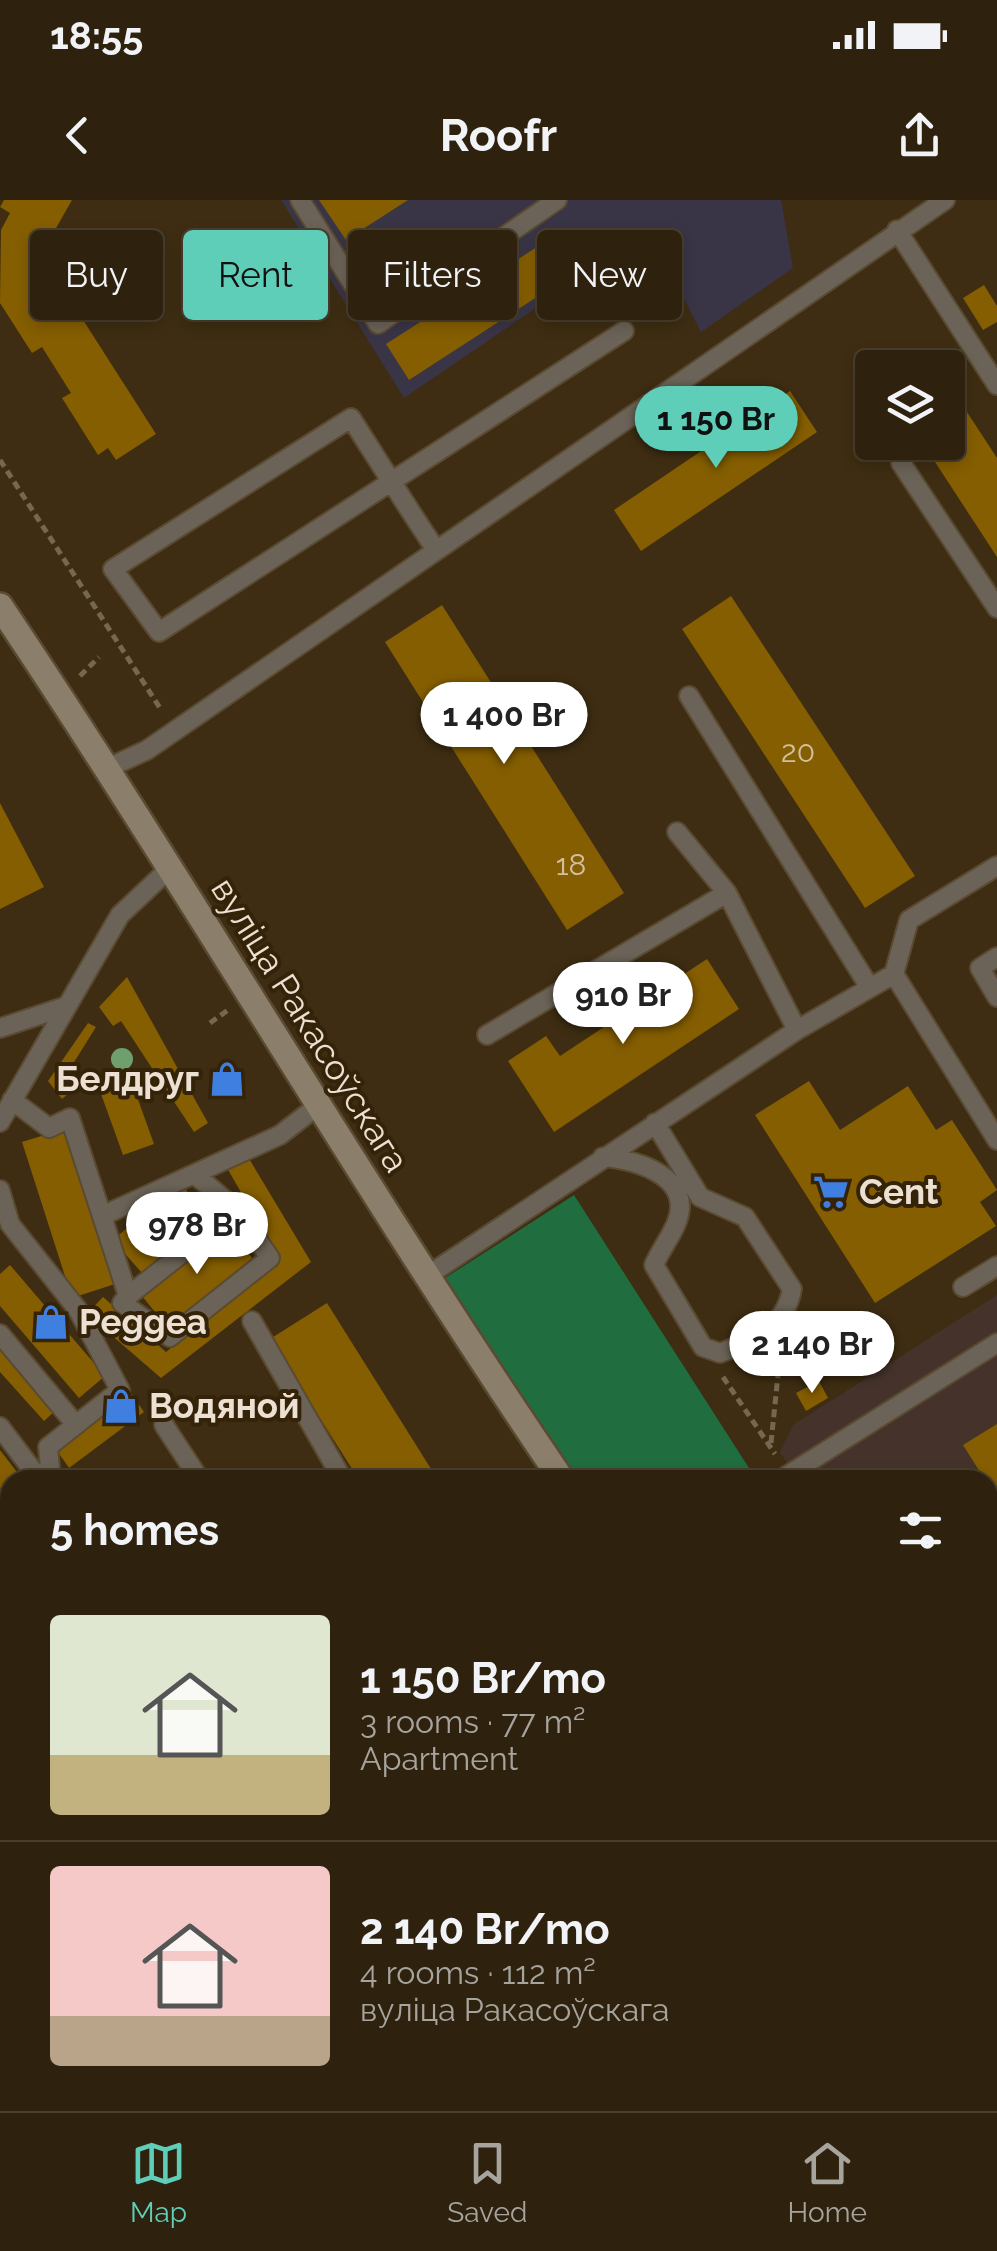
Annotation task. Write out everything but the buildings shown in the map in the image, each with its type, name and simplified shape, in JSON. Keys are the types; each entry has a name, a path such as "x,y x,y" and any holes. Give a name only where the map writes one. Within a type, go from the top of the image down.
{"main road":[{"name":"вуліца Ракасоўскага","path":"0,606 171,867 424,1278 555,1470"}],"lane":[{"path":"300,200 378,324 557,200"},
{"path":"108,768 147,750 945,200"},
{"path":"897,230 997,385"},
{"path":"436,550 391,482 350,418 113,569 159,632 391,482 624,331"},
{"path":"901,463 997,608"},
{"path":"689,696 870,988"},
{"path":"677,832 727,893 797,1030"},
{"path":"0,1122 120,915 171,867"},
{"path":"424,1278 797,1030 894,974 910,920 996,870"},
{"path":"487,1035 727,893"},
{"path":"997,957 980,968 997,997"},
{"path":"894,974 997,1140"},
{"path":"0,1028 64,1007"},
{"path":"12,1100 49,1128 70,1118 128,1296"},
{"path":"104,1216 280,1134 320,1104"},
{"path":"603,1158 634,1160 671,1182 680,1204 676,1222 654,1266 703,1347 720,1352 771,1329 788,1312 792,1289 745,1217 700,1197 655,1123"},
{"path":"194,1174 237,1210 270,1258 170,1337 122,1303 237,1210"},
{"path":"0,1190 10,1224 78,1310 120,1390 48,1447 48,1470"},
{"path":"0,1242 10,1224"},
{"path":"963,1287 997,1266"},
{"path":"252,1320 336,1470"},
{"path":"0,1334 76,1425"},
{"path":"796,1470 997,1343"},
{"path":"164,1425 193,1470"},
{"path":"0,1427 32,1470"},
{"path":"0,1749 0,1782"}],"path":[{"path":"0,460 160,708"},
{"path":"771,1446 778,1376 835,1335"},
{"path":"720,1352 723,1378 771,1446 780,1470"}],"shaded area":[{"path":"281,200 781,200 793,268 701,332 682,295 682,230 537,230 537,307 404,398 356,320 517,320 517,230 348,230 348,308 328,276 328,230 300,230"},
{"path":"997,1295 997,1470 792,1470 780,1452 793,1425"}],"green space":[{"path":"574,1195 750,1470 568,1470 445,1278"}],"place":[{"name":"Белдруг","path":"227,1079"},
{"name":"Cent","path":"831,1192"},
{"name":"Peggea","path":"51,1322"},
{"name":"Водяной","path":"121,1406"}]}
